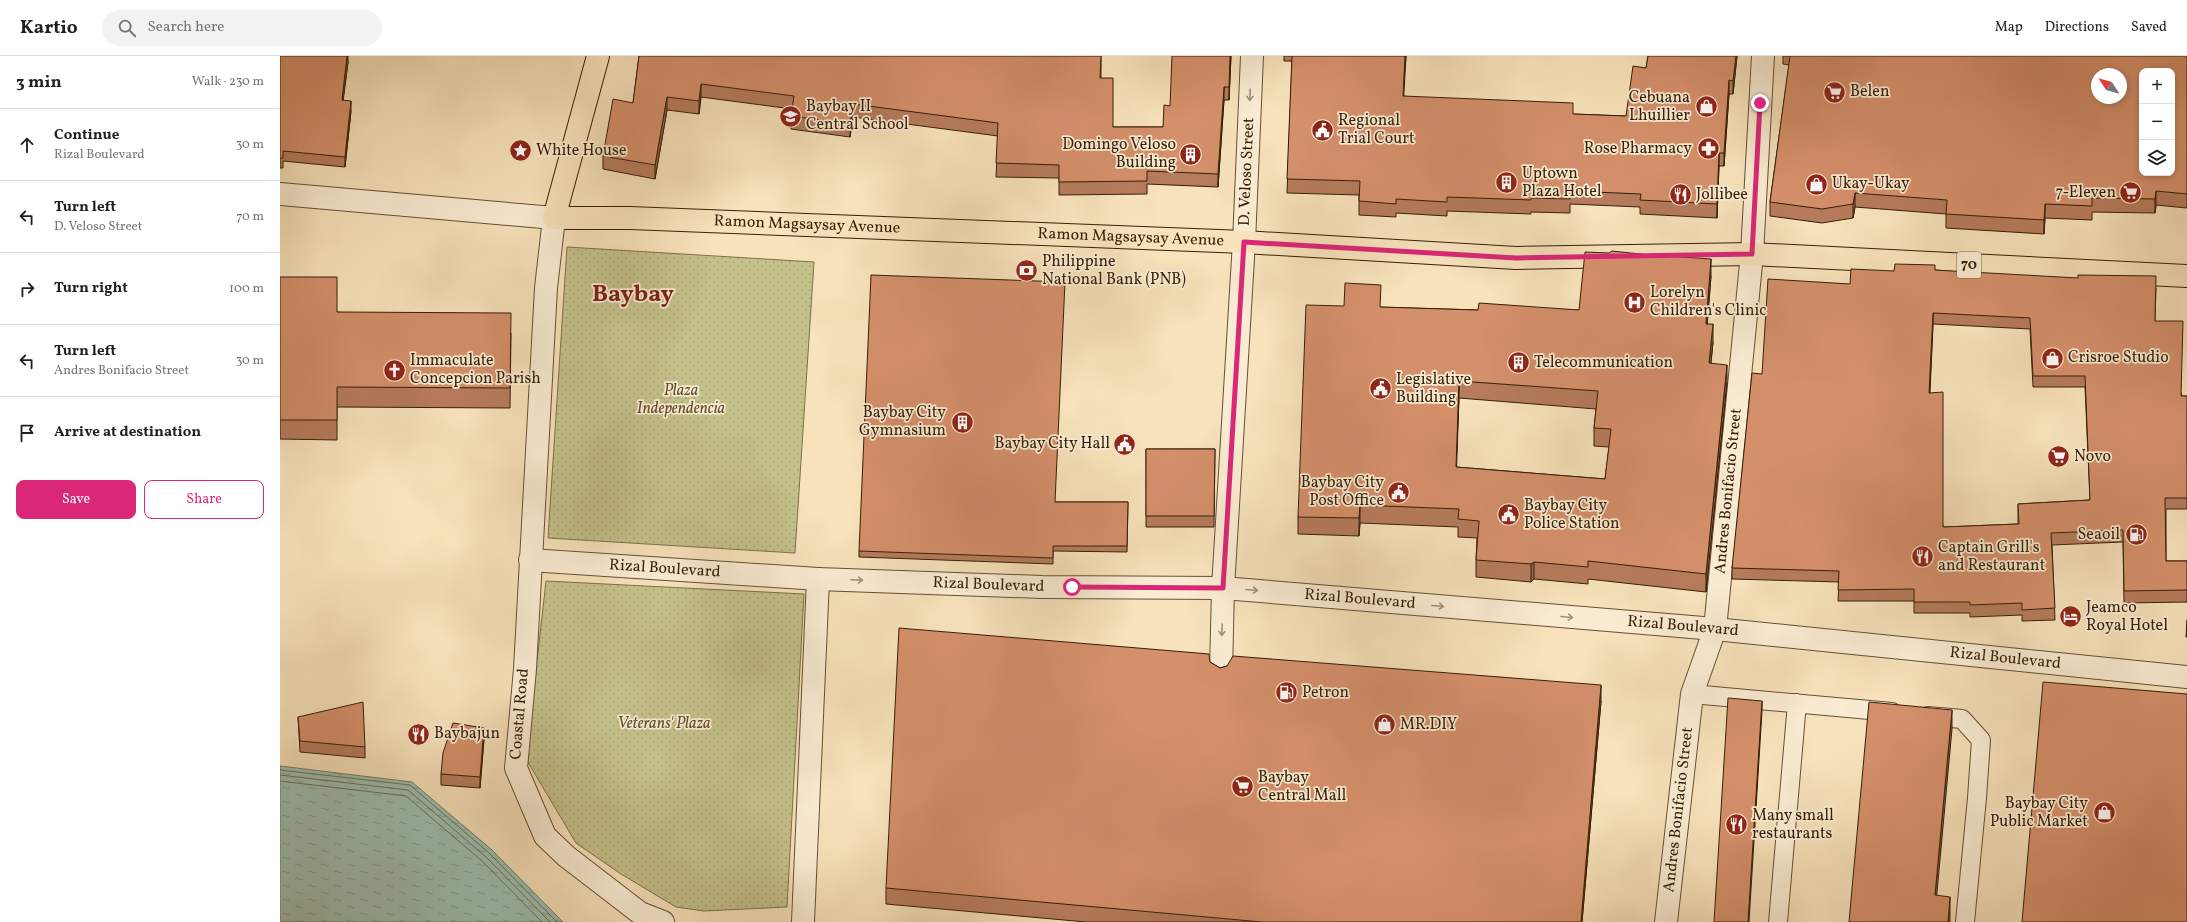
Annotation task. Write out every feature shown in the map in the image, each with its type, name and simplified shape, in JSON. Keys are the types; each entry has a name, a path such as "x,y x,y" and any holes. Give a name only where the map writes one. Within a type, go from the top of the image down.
{"main road":[{"path":"554,218 598,56"},
{"name":"Ramon Magsaysay Avenue","path":"554,218 630,218 1244,242 1516,258 1752,254 2187,276"}],"street":[{"name":"D. Veloso Street","path":"1221,671 1223,588 1244,242 1252,56"},
{"name":"Andres Bonifacio Street","path":"1666,922 1692,694 1714,629 1752,254 1763,56"},
{"path":"280,194 554,218"},
{"name":"Coastal Road","path":"554,218 546,288 524,669 516,768 545,836 566,856 640,913 663,922"},
{"name":"Rizal Boulevard","path":"530,560 818,579 1042,587 1223,588 1714,629 2187,677"},
{"path":"803,922 818,579"}],"lane":[{"path":"1692,694 1962,719 1981,740 1965,922"},
{"path":"1778,922 1797,703"}],"green space":[{"name":"Plaza Independencia","path":"567,247 814,262 795,553 548,538"},
{"name":"Veterans' Plaza","path":"546,581 804,594 787,907 704,911 676,907 621,874 576,843 526,759"}],"water":[{"path":"280,766 412,782 492,850 563,922 280,922"}],"building":[{"path":"280,56 347,56 342,100 351,101 345,157 283,151 283,158 280,158"},
{"path":"639,56 1101,56 1100,78 1113,78 1113,127 1163,127 1164,105 1170,106 1172,56 1230,56 1229,87 1224,87 1218,174 1147,171 1147,181 1059,182 1059,165 996,163 998,123 853,104 850,124 791,116 794,96 701,84 699,101 667,97 655,165 603,156 613,99 633,103"},
{"path":"1292,56 1405,56 1403,96 1573,103 1573,114 1626,116 1633,66 1646,68 1648,56 1736,56 1733,81 1729,80 1724,153 1719,153 1717,204 1640,200 1641,194 1570,191 1570,199 1531,198 1531,200 1447,197 1447,202 1396,199 1396,204 1359,201 1360,181 1287,179"},
{"path":"1790,56 2187,56 2187,194 2156,191 2155,199 2092,198 2092,206 2045,204 2044,220 1946,214 1947,200 1855,193 1853,204 1822,209 1770,202"},
{"path":"1612,251 1668,257 1711,259 1706,324 1713,324 1709,363 1727,365 1706,574 1588,561 1588,567 1534,562 1531,564 1476,560 1479,521 1458,519 1459,509 1360,505 1359,518 1298,517 1306,305 1344,306 1345,283 1381,285 1380,307 1478,310 1479,303 1579,310 1585,252 1609,253","holes":["1459,381 1598,391 1594,428 1611,429 1605,479 1456,467"]},
{"path":"1895,264 1935,265 1935,270 2078,278 2078,275 2156,276 2155,321 2183,321 2181,396 2187,396 2187,498 2165,498 2166,561 2187,561 2187,590 2124,591 2123,530 2051,533 2055,608 2022,610 2022,603 1970,605 1970,602 1914,602 1914,589 1838,590 1839,571 1732,568 1752,373 1762,374 1768,279 1850,284 1851,269 1894,271","holes":["1933,313 2030,318 2033,376 2085,376 2090,500 2018,504 2019,524 1943,527 1943,392 1929,393"]},
{"name":"Baybay City Gymnasium","path":"871,275 1065,282 1055,502 1128,502 1127,546 1053,546 1053,558 859,551"},
{"name":"Immaculate Concepcion Parish","path":"280,277 337,277 337,312 511,313 510,388 337,387 337,420 280,420"},
{"path":"1146,449 1215,449 1214,516 1146,516"},
{"name":"Baybay Central Mall","path":"899,628 1209,654 1210,662 1220,668 1227,666 1233,656 1601,685 1581,922 1262,922 886,888"},
{"name":"Baybay City Public Market","path":"2043,682 2187,694 2187,922 2022,922"},
{"path":"1728,698 1762,701 1748,922 1714,922"},
{"path":"363,702 365,747 300,741 298,717"},
{"path":"1869,702 1952,710 1935,895 1950,897 1948,922 1849,922"},
{"path":"453,723 484,728 480,777 441,774 443,753"}],"place":[{"name":"Belen","path":"1835,92"},
{"name":"Cebuana Lhuillier","path":"1706,107"},
{"name":"Baybay II Central School","path":"790,116"},
{"name":"Regional Trial Court","path":"1323,130"},
{"name":"Rose Pharmacy","path":"1708,149"},
{"name":"White House","path":"520,151"},
{"name":"Domingo Veloso Building","path":"1191,154"},
{"name":"Uptown Plaza Hotel","path":"1507,183"},
{"name":"Ukay-Ukay","path":"1816,184"},
{"name":"7-Eleven","path":"2131,193"},
{"name":"Jollibee","path":"1680,195"},
{"name":"Philippine National Bank (PNB)","path":"1026,271"},
{"name":"Lorelyn Children's Clinic","path":"1634,302"},
{"name":"Crisroe Studio","path":"2052,358"},
{"name":"Telecommunication","path":"1519,363"},
{"name":"Immaculate Concepcion Parish","path":"395,370"},
{"name":"Legislative Building","path":"1381,389"},
{"name":"Baybay City Gymnasium","path":"962,422"},
{"name":"Baybay City Hall","path":"1125,444"},
{"name":"Novo","path":"2058,457"},
{"name":"Baybay City Post Office","path":"1399,492"},
{"name":"Baybay City Police Station","path":"1508,515"},
{"name":"Seaoil","path":"2136,535"},
{"name":"Captain Grill's and Restaurant","path":"1923,557"},
{"name":"Jeamco Royal Hotel","path":"2070,617"},
{"name":"Petron","path":"1287,693"},
{"name":"MR.DIY","path":"1385,725"},
{"name":"Baybajun","path":"418,734"},
{"name":"Baybay Central Mall","path":"1243,787"},
{"name":"Baybay City Public Market","path":"2104,813"},
{"name":"Many small restaurants","path":"1737,825"}],"district":[{"name":"Baybay","path":"633,295"}],"route":[{"path":"1072,587 1223,588 1244,242 1516,258 1571,259 1752,254 1760,103"}]}
